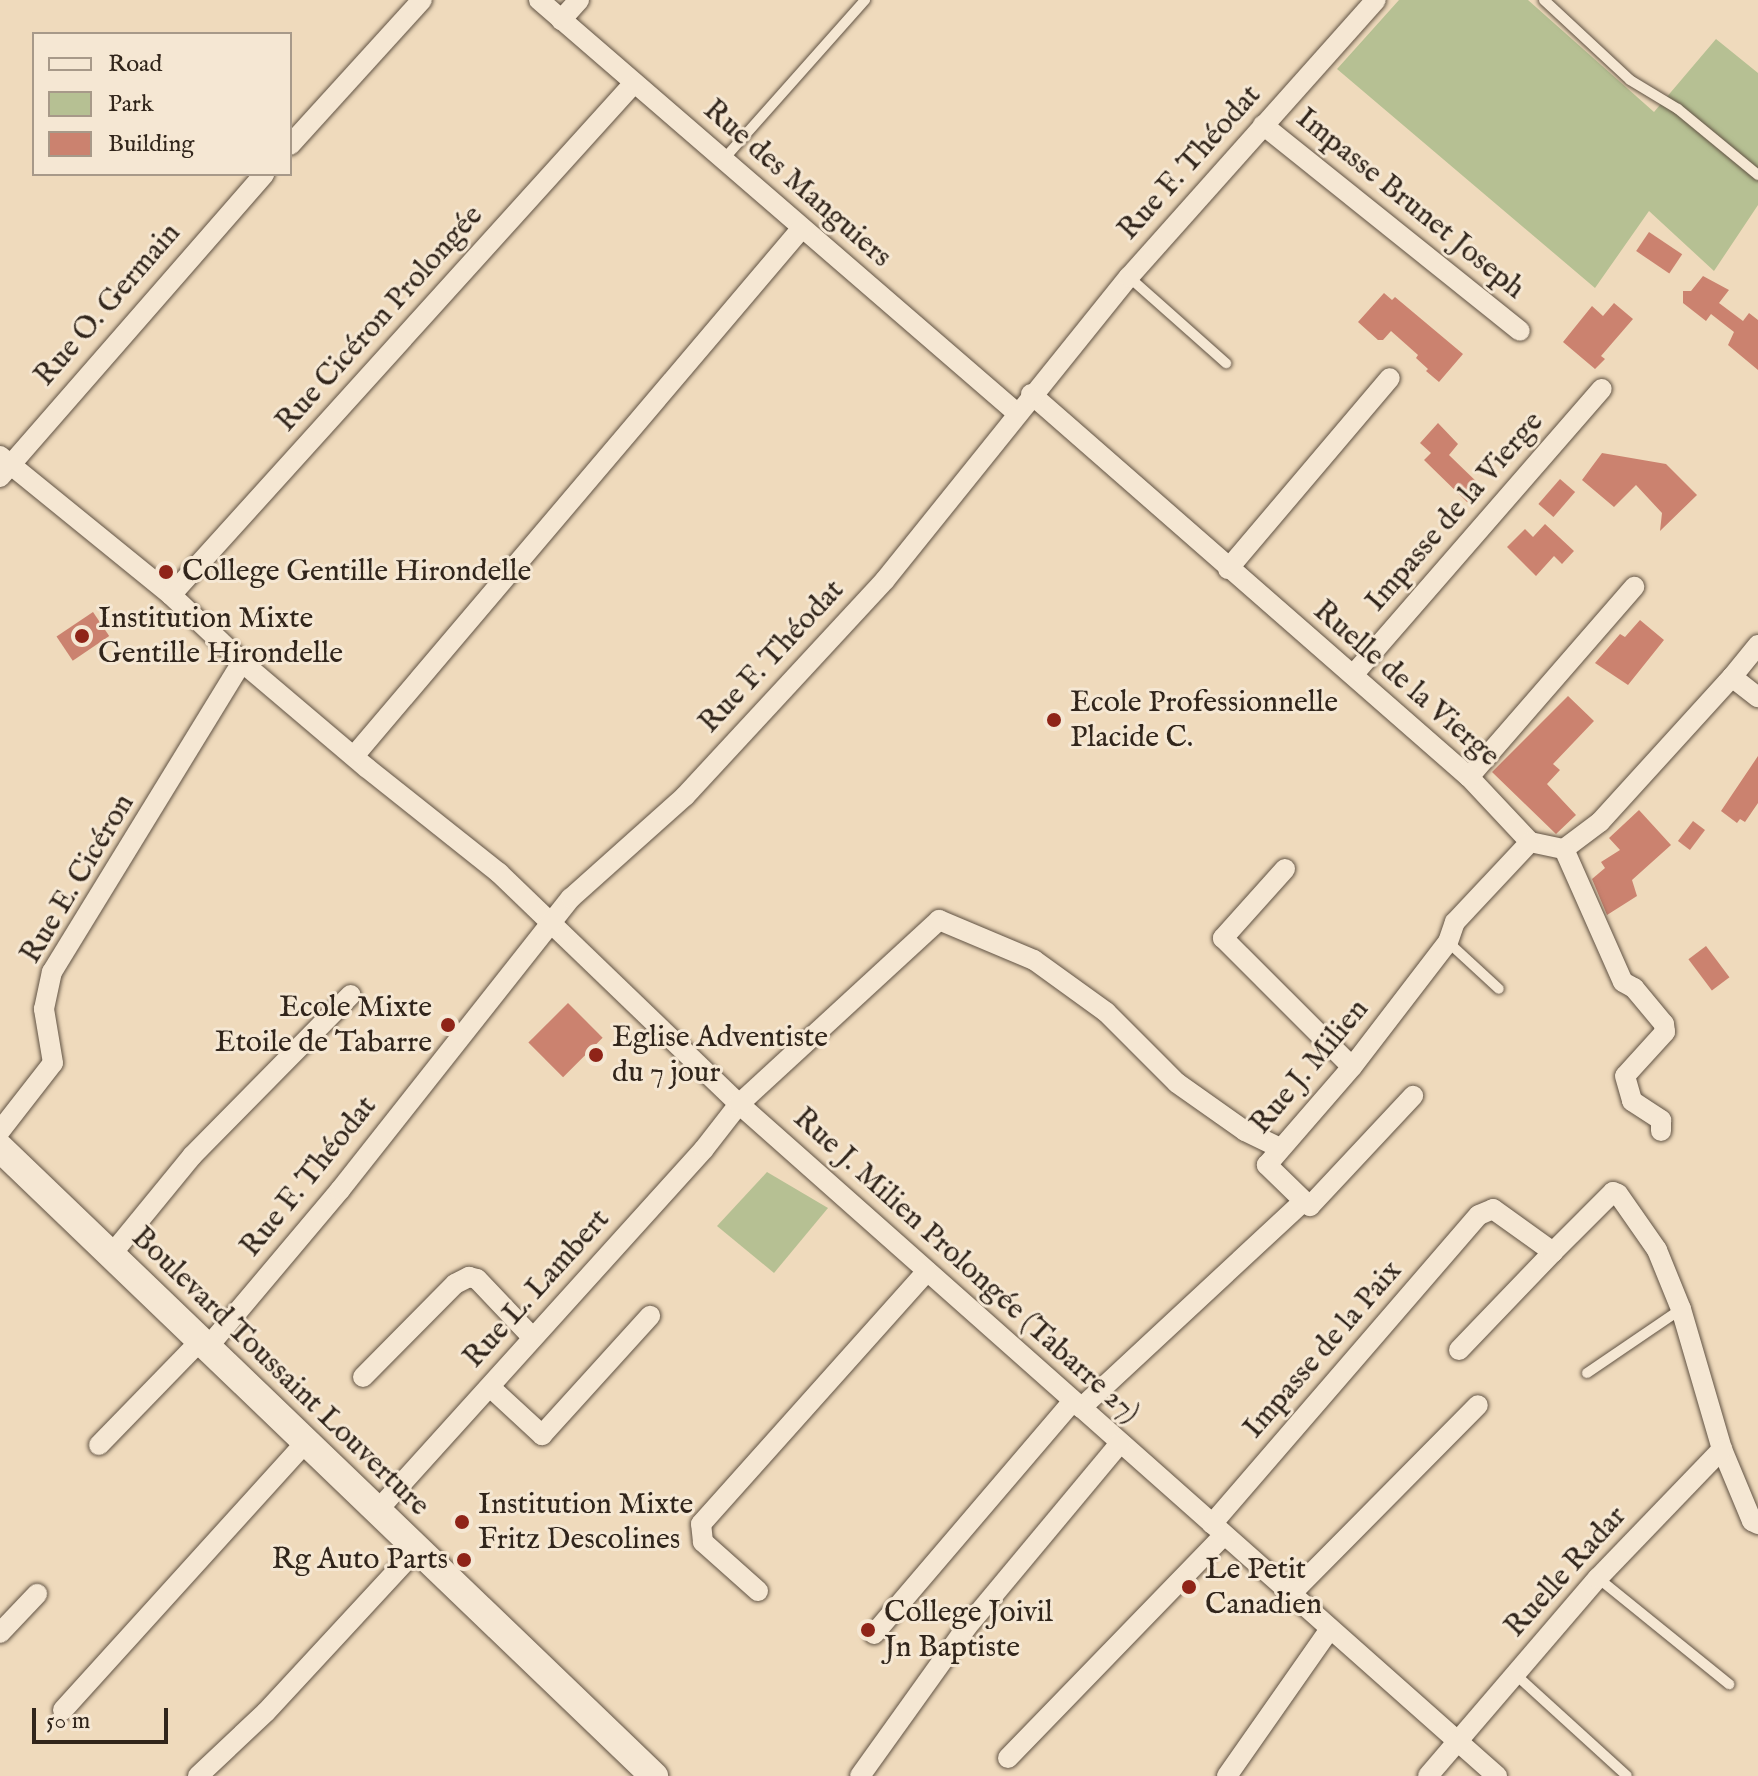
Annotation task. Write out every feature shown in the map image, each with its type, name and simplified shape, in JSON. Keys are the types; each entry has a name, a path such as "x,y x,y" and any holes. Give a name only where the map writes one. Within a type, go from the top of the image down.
{"main road":[{"name":"Boulevard Toussaint Louverture","path":"5,1162 111,1255 415,1551 654,1776"}],"street":[{"path":"292,143 422,0"},
{"name":"Rue des Manguiers","path":"539,0 1017,413"},
{"path":"561,20 579,0"},
{"name":"Rue F. Théodat","path":"99,1445 203,1345 340,1190 571,898 685,796 885,580 1031,394 1129,277 1376,0"},
{"name":"Rue Cicéron Prolongée","path":"171,595 634,83"},
{"name":"Impasse Brunet Joseph","path":"1263,125 1520,331"},
{"name":"Rue O. Germain","path":"3,466 262,176"},
{"path":"354,756 802,228"},
{"path":"1228,569 1390,378"},
{"name":"Impasse de la Vierge","path":"1353,675 1602,389"},
{"name":"Ruelle de la Vierge","path":"1031,394 1469,777 1530,842"},
{"name":"Rue J. Milien Prolongée (Tabarre 27)","path":"3,466 171,595 242,662 499,873 739,1104 1497,1776"},
{"path":"1469,777 1634,587"},
{"path":"1530,842 1564,849 1600,822 1758,645"},
{"name":"Rue E. Cicéron","path":"0,1131 53,1063 44,1009 52,972 242,662"},
{"path":"1732,677 1758,697"},
{"name":"Rue J. Milien","path":"1304,1201 1267,1165 1352,1067 1448,942 1455,922 1530,842"},
{"path":"1564,849 1623,982 1634,988 1664,1024 1665,1032 1625,1076 1632,1101 1661,1120 1661,1131"},
{"path":"1285,869 1223,938 1352,1067"},
{"name":"Rue L. Lambert","path":"376,1512 704,1149 739,1104 939,920 1034,960 1106,1012 1177,1083 1245,1131 1280,1148"},
{"path":"111,1255 192,1156 351,995"},
{"path":"874,1634 1077,1405 1304,1201 1310,1206 1413,1096"},
{"path":"1459,1350 1608,1194 1618,1194 1657,1250 1681,1309 1722,1449 1752,1521 1758,1524"},
{"name":"Impasse de la Paix","path":"1008,1758 1218,1530 1479,1215 1493,1209 1553,1252"},
{"path":"758,1591 703,1542 701,1524 927,1271"},
{"path":"363,1377 462,1279 477,1279 533,1338"},
{"path":"490,1387 542,1435 650,1316"},
{"path":"1290,1595 1478,1405"},
{"path":"63,1710 305,1443"},
{"path":"860,1776 966,1628 1120,1443"},
{"name":"Ruelle Radar","path":"1428,1776 1598,1578 1722,1449"},
{"path":"198,1776 266,1712 415,1551"},
{"path":"0,1633 37,1594"},
{"path":"1227,1776 1330,1629"}],"lane":[{"path":"723,160 865,0"},
{"path":"1544,0 1630,80 1678,109 1758,175"},
{"path":"1129,277 1226,363"},
{"path":"1448,942 1499,989"},
{"path":"1587,1373 1681,1309"},
{"path":"1598,1578 1729,1684"},
{"path":"1515,1674 1627,1776"}],"green space":[{"path":"1399,0 1528,0 1654,112 1716,39 1758,73 1758,205 1714,271 1649,211 1595,288 1337,69"},
{"path":"767,1172 828,1208 774,1273 717,1226"}],"building":[{"path":"1649,232 1682,254 1669,273 1636,251"},
{"path":"1703,276 1729,290 1719,303 1743,321 1749,313 1758,320 1758,370 1728,345 1734,332 1711,314 1706,321 1683,303 1683,291 1691,291"},
{"path":"1384,293 1392,300 1395,297 1463,354 1439,382 1426,371 1428,369 1416,358 1418,355 1391,331 1383,340 1378,340 1358,322"},
{"path":"1614,303 1633,319 1601,356 1605,359 1595,369 1563,342 1592,306 1603,316"},
{"path":"1438,423 1458,444 1449,455 1482,487 1467,502 1424,460 1431,453 1420,443"},
{"path":"1602,453 1666,464 1697,495 1660,531 1662,513 1636,485 1614,507 1582,480"},
{"path":"1560,479 1575,492 1553,517 1538,504"},
{"path":"1545,524 1574,551 1562,564 1554,556 1536,576 1507,547 1525,529 1533,537"},
{"name":"Institution Mixte Gentille Hirondelle","path":"93,612 109,636 73,661 57,637"},
{"path":"1640,620 1664,640 1628,685 1595,663 1620,634 1625,637"},
{"path":"1568,696 1594,721 1553,764 1560,770 1547,784 1576,815 1556,834 1492,772"},
{"path":"1758,756 1758,803 1745,822 1740,819 1737,823 1721,811"},
{"path":"1639,810 1671,845 1632,880 1637,896 1607,915 1592,879 1605,868 1601,862 1620,850 1609,838"},
{"path":"1693,821 1705,830 1690,850 1678,841"},
{"path":"1706,946 1729,977 1712,990 1688,959"},
{"path":"568,1003 603,1038 563,1077 528,1043"}],"place":[{"name":"College Gentille Hirondelle","path":"166,572"},
{"name":"Institution Mixte Gentille Hirondelle","path":"82,636"},
{"name":"Ecole Professionnelle Placide C.","path":"1054,720"},
{"name":"Ecole Mixte Etoile de Tabarre","path":"448,1025"},
{"name":"Eglise Adventiste du 7 jour","path":"596,1055"},
{"name":"Institution Mixte Fritz Descolines","path":"462,1522"},
{"name":"Rg Auto Parts","path":"464,1560"},
{"name":"Le Petit Canadien","path":"1189,1587"},
{"name":"College Joivil Jn Baptiste","path":"868,1630"}]}
